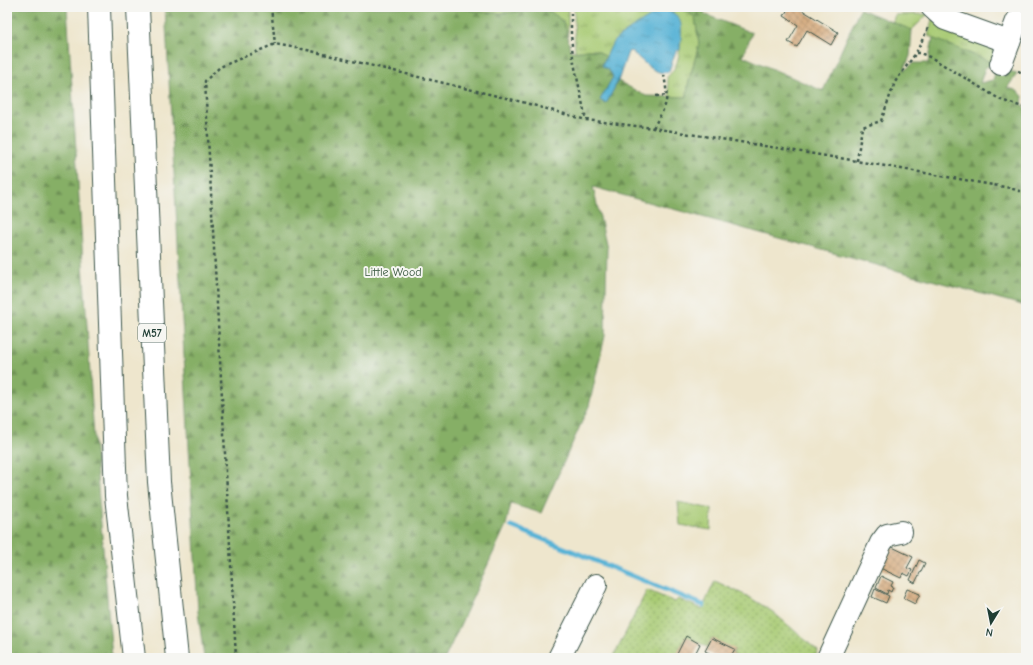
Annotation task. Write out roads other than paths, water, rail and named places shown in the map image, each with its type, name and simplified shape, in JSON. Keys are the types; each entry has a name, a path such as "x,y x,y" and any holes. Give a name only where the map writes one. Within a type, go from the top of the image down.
{"main road":[{"path":"99,7 116,496 134,658"},
{"name":"M57","path":"138,7 159,482 177,658"},
{"path":"933,8 945,19 1009,42"},
{"path":"1001,64 1017,21"},
{"path":"828,658 882,543 887,535 901,532"},
{"path":"559,658 596,585"}],"water":[{"path":"663,10 676,15 681,24 680,50 676,51 669,71 659,72 654,70 631,51 628,52 618,81 606,104 600,100 613,77 610,71 603,67 602,64 613,42 637,24"}],"waterway":[{"path":"511,526 703,605"}],"park label":[{"name":"Little Wood","path":"393,272"}]}
